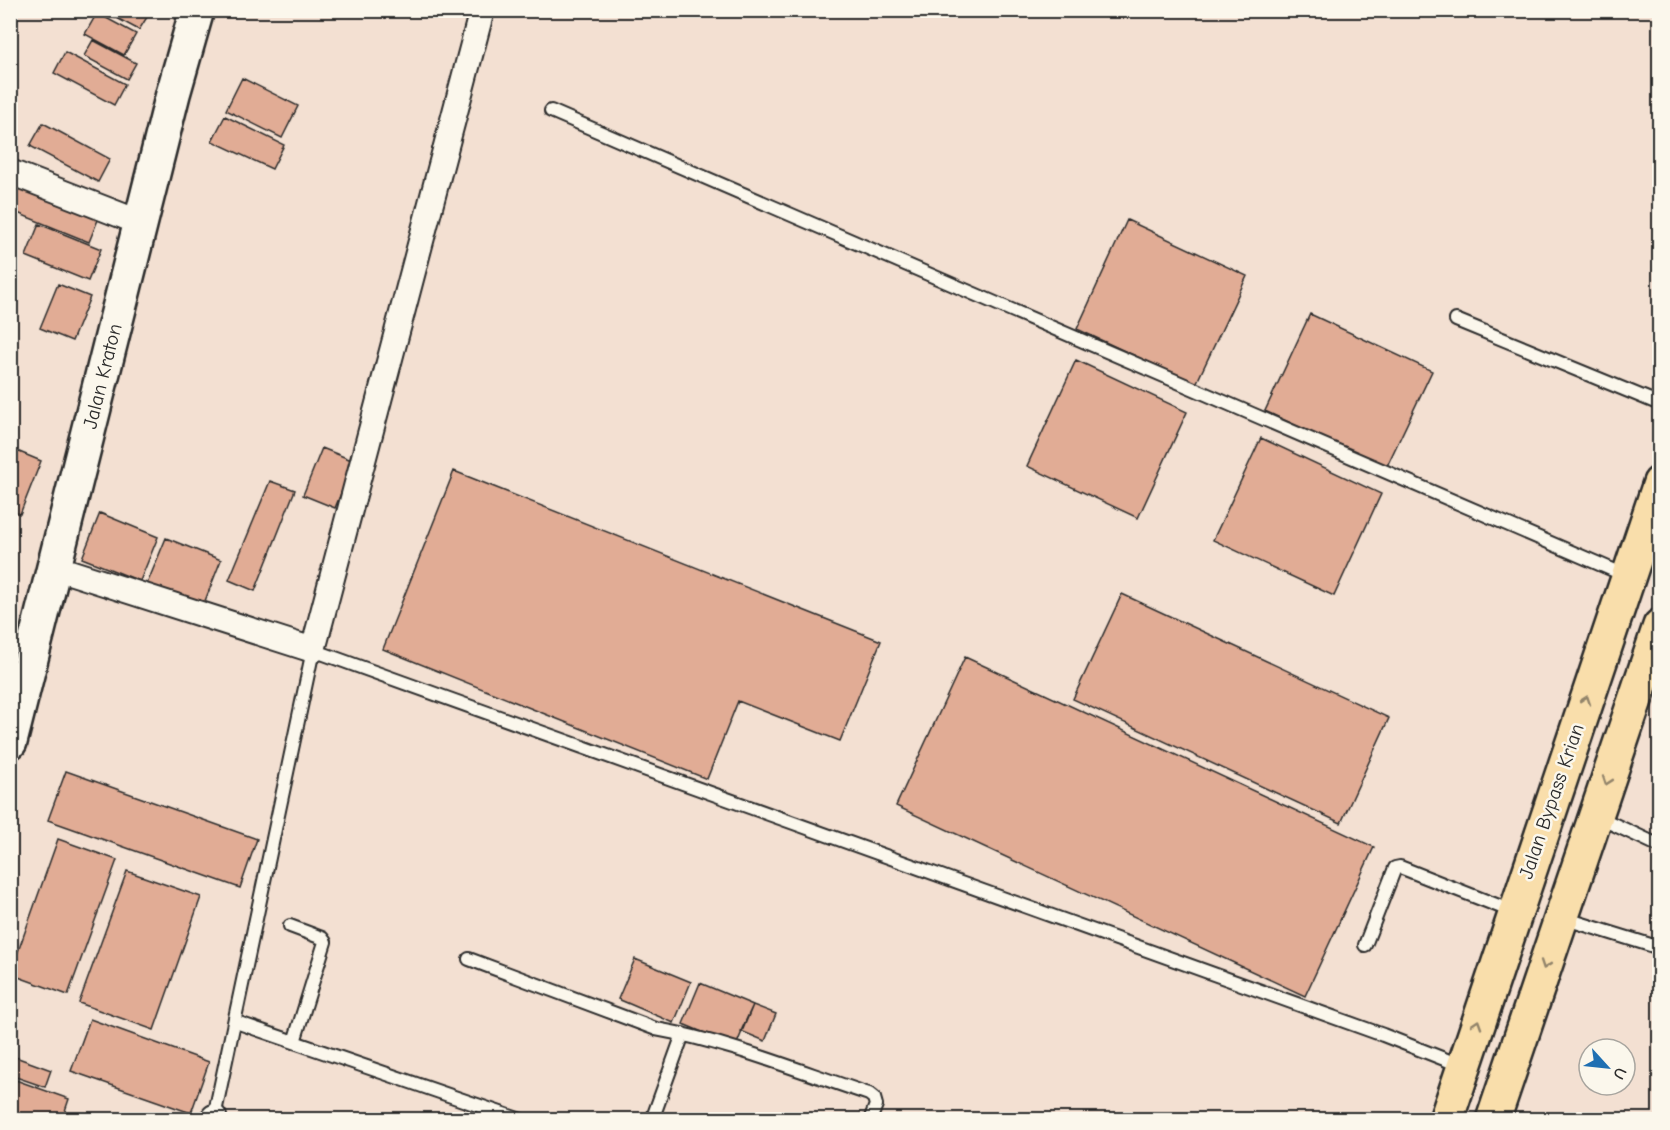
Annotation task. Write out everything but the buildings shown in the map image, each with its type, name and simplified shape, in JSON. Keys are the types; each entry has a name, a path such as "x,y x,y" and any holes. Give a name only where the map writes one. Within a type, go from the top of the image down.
{"highway":[{"name":"Jalan Bypass Krian","path":"1446,1119 1659,483"},
{"path":"1493,1119 1659,626"}],"street":[{"name":"Jalan Kraton","path":"10,742 196,10"},
{"path":"54,567 314,650 482,10"},
{"path":"10,172 141,223"}],"lane":[{"path":"551,111 1627,576"},
{"path":"1456,320 1659,404"},
{"path":"214,1118 314,650 1383,1035 1463,1067"},
{"path":"1595,816 1659,846"},
{"path":"1365,945 1395,868 1400,867 1514,912"},
{"path":"1561,917 1659,948"},
{"path":"290,926 322,938 325,942 294,1042"},
{"path":"469,959 657,1029 731,1048 869,1094 874,1098 876,1105 870,1119"},
{"path":"236,1022 521,1119"},
{"path":"652,1119 683,1034"}]}
